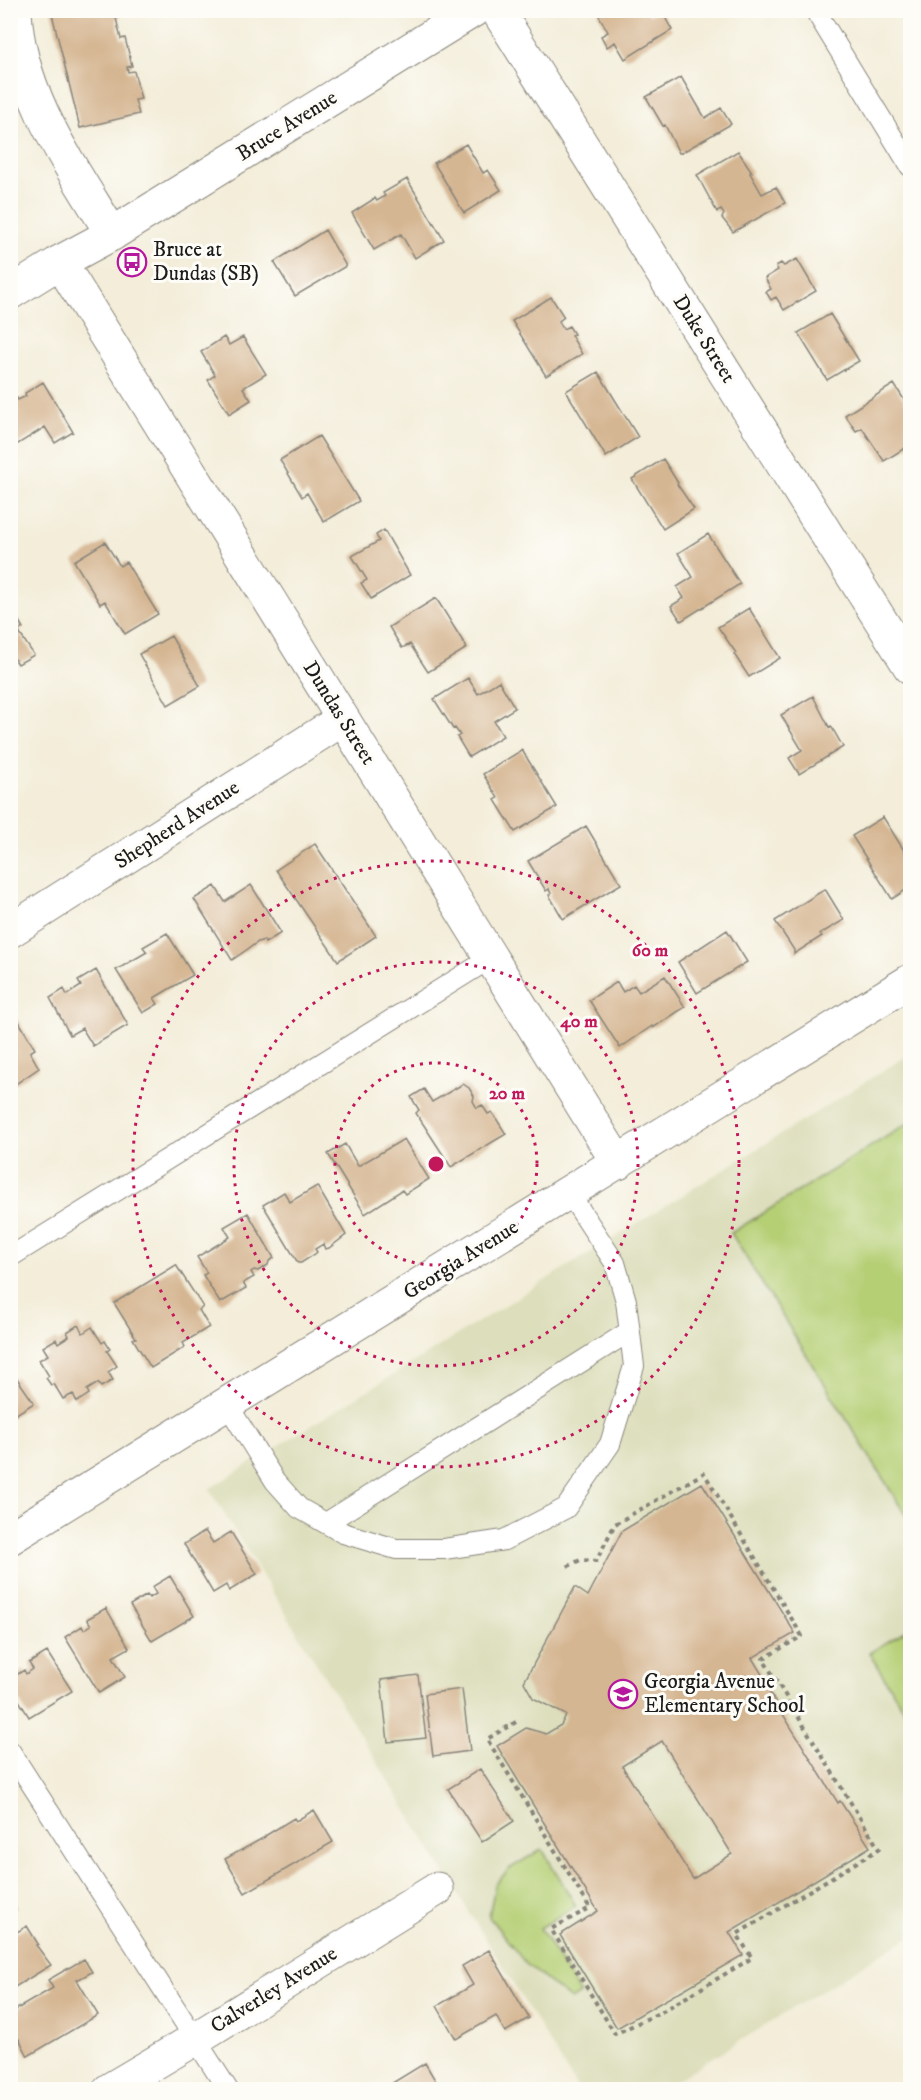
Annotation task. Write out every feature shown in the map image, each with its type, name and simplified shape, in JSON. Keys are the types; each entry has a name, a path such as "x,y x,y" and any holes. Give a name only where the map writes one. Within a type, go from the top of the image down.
{"street":[{"path":"15,10 16,36 26,75 61,150 112,234"},
{"name":"Duke Street","path":"497,10 910,667"},
{"name":"Bruce Avenue","path":"10,293 112,234 465,13"},
{"name":"Dundas Street","path":"60,262 618,1163"},
{"name":"Shepherd Avenue","path":"10,931 343,719"},
{"name":"Georgia Avenue","path":"10,1538 910,981"},
{"name":"Calverley Avenue","path":"109,2090 437,1889"}],"lane":[{"path":"815,10 910,166"},
{"path":"10,1257 491,957"},
{"path":"227,1404 275,1481 299,1508 343,1533 396,1549 444,1549 504,1540 566,1508 610,1444 634,1366 626,1301 615,1263 569,1193"},
{"path":"326,1523 630,1331"},
{"path":"10,1750 228,2090"}],"path":[{"path":"516,1722 487,1739 590,1908 551,1929 615,2034 663,2011 752,1958 738,1934 879,1849 763,1659 802,1636 704,1473 615,1524 596,1561 580,1560 567,1567"}],"shaded area":[{"name":"Georgia Avenue Elementary School","path":"910,1054 910,1936 662,2089 578,2089 209,1489"}],"green space":[{"path":"910,1122 910,1522 731,1233"},
{"path":"910,1628 910,1717 909,1718 869,1653"},
{"path":"542,1849 576,1906 540,1928 580,1994 571,2000 526,1964 489,1917 495,1885 509,1869"}],"building":[{"path":"51,10 119,10 120,17 116,18 121,39 125,38 132,66 127,67 128,72 134,71 141,99 135,100 139,114 80,128"},
{"path":"604,10 646,10 649,15 661,10 672,30 625,59 615,42 607,47 601,36 608,32 598,14"},
{"path":"681,77 705,118 721,108 731,124 679,153 665,125 663,126 646,97"},
{"path":"466,144 483,173 488,170 501,190 464,213 434,163"},
{"path":"738,151 752,172 750,173 762,194 776,187 785,203 733,232 722,218 724,214 721,210 717,212 697,175"},
{"path":"407,179 444,240 415,258 401,234 374,250 352,213 375,198 377,201 385,196 383,193"},
{"path":"325,230 346,266 295,296 274,262"},
{"path":"797,259 816,291 784,310 776,297 771,300 766,292 771,289 765,278 778,270 776,266 781,263 784,266"},
{"path":"551,297 564,317 559,321 563,329 569,326 574,334 571,335 582,354 546,376 512,321"},
{"path":"830,314 859,361 827,380 798,333"},
{"path":"224,337 229,345 243,337 266,374 243,388 251,400 229,414 208,380 215,375 201,352"},
{"path":"598,372 638,437 606,457 566,391"},
{"path":"43,382 73,432 55,443 45,427 10,449 10,402 26,396 25,393"},
{"path":"894,384 910,409 910,445 884,461 862,428 856,431 845,415"},
{"path":"319,436 359,501 324,522 307,493 302,497 280,460"},
{"path":"663,459 694,509 663,529 632,479"},
{"path":"384,530 410,575 371,599 361,583 367,580 352,556 379,541 376,535"},
{"path":"708,534 740,584 681,621 671,606 684,598 677,587 693,577 678,553"},
{"path":"105,542 120,566 126,562 158,614 125,634 105,601 100,604 74,561"},
{"path":"436,598 467,648 428,672 410,644 402,648 389,627"},
{"path":"749,608 780,658 749,677 718,627"},
{"path":"17,618 23,628 18,631 34,655 18,664 10,653 10,622"},
{"path":"171,636 200,686 168,705 139,654"},
{"path":"468,678 478,694 499,681 515,708 494,721 503,736 469,757 457,737 460,735 455,728 453,729 434,699"},
{"path":"813,696 829,727 831,726 843,747 799,774 789,758 802,750 781,715"},
{"path":"522,750 557,807 515,832 495,800 498,798 483,774"},
{"path":"883,817 910,860 910,887 892,899 852,836"},
{"path":"586,826 621,884 563,919 549,895 551,894 549,889 546,891 528,861"},
{"path":"315,844 376,936 338,961 276,870"},
{"path":"251,885 281,933 265,943 264,940 258,942 232,960 194,899 215,886 225,902"},
{"path":"825,889 844,920 820,934 822,936 794,954 794,950 775,921"},
{"path":"727,930 747,962 697,993 678,962"},
{"path":"167,933 193,975 154,998 158,1004 143,1013 116,970 147,952 143,947"},
{"path":"96,970 128,1025 93,1046 82,1028 70,1035 50,998 64,989 67,995 81,986 78,981"},
{"path":"665,976 685,1007 620,1048 589,1000 617,982 623,992 634,985 639,992"},
{"path":"18,1020 35,1049 30,1052 39,1068 17,1083 10,1085 10,1025"},
{"path":"463,1084 474,1096 473,1101 477,1108 482,1105 488,1114 492,1112 506,1134 451,1167 416,1113 419,1110 411,1097 424,1089 432,1102"},
{"path":"404,1139 429,1179 405,1194 402,1190 365,1214 328,1154 345,1144 358,1166"},
{"path":"317,1186 346,1235 329,1248 325,1249 323,1244 315,1249 317,1252 315,1254 298,1263 263,1205 284,1192 290,1202"},
{"path":"248,1213 274,1258 269,1261 268,1265 251,1272 254,1277 243,1283 246,1288 220,1303 203,1275 207,1273 197,1257 230,1237 224,1227"},
{"path":"176,1265 203,1307 199,1310 209,1327 183,1343 185,1347 151,1368 133,1339 136,1338 114,1303"},
{"path":"78,1325 83,1333 92,1327 102,1343 105,1341 110,1349 107,1351 117,1366 108,1372 113,1380 101,1387 98,1383 87,1390 89,1394 77,1402 73,1394 63,1399 54,1384 51,1385 46,1378 49,1376 39,1360 48,1355 43,1347 56,1339 58,1343 69,1336 67,1332"},
{"path":"16,1377 34,1403 10,1418 10,1381"},
{"path":"702,1483 795,1633 752,1658 769,1686 766,1687 838,1803 840,1801 870,1847 729,1932 743,1955 617,2028 560,1935 598,1911 497,1746 526,1728 546,1734 561,1725 566,1715 533,1698 524,1682 575,1587 588,1596 622,1531","holes":["662,1741 732,1854 693,1879 622,1766"]},
{"path":"205,1531 213,1543 231,1532 257,1574 229,1591 226,1585 213,1593 184,1544"},
{"path":"170,1576 194,1616 152,1641 130,1605 147,1595 149,1598 156,1594 152,1587"},
{"path":"106,1608 129,1648 113,1657 125,1677 99,1693 65,1637 82,1626 84,1630 91,1625 87,1619"},
{"path":"47,1652 72,1691 29,1717 10,1686 10,1679 24,1670 26,1674 33,1669 29,1663"},
{"path":"418,1675 426,1738 388,1742 381,1680"},
{"path":"462,1689 470,1751 433,1756 425,1694"},
{"path":"480,1769 514,1821 482,1842 448,1789"},
{"path":"314,1810 333,1842 245,1893 225,1859 294,1818 296,1821"},
{"path":"10,1900 16,1909 10,1913"},
{"path":"27,1926 38,1944 36,1945 51,1965 10,1990 10,1936"},
{"path":"489,1950 529,2018 505,2032 496,2016 456,2039 437,2006 473,1985 462,1966"},
{"path":"84,1959 92,1972 77,1980 98,2015 28,2056 19,2039 13,2042 10,2037 10,2013 53,1988 48,1980"},
{"path":"425,2063 441,2090 391,2090 389,2085"},
{"path":"905,2082 909,2090 892,2090"}],"place":[{"name":"Bruce at Dundas (SB)","path":"132,262"},
{"name":"Georgia Avenue Elementary School","path":"623,1694"}]}
